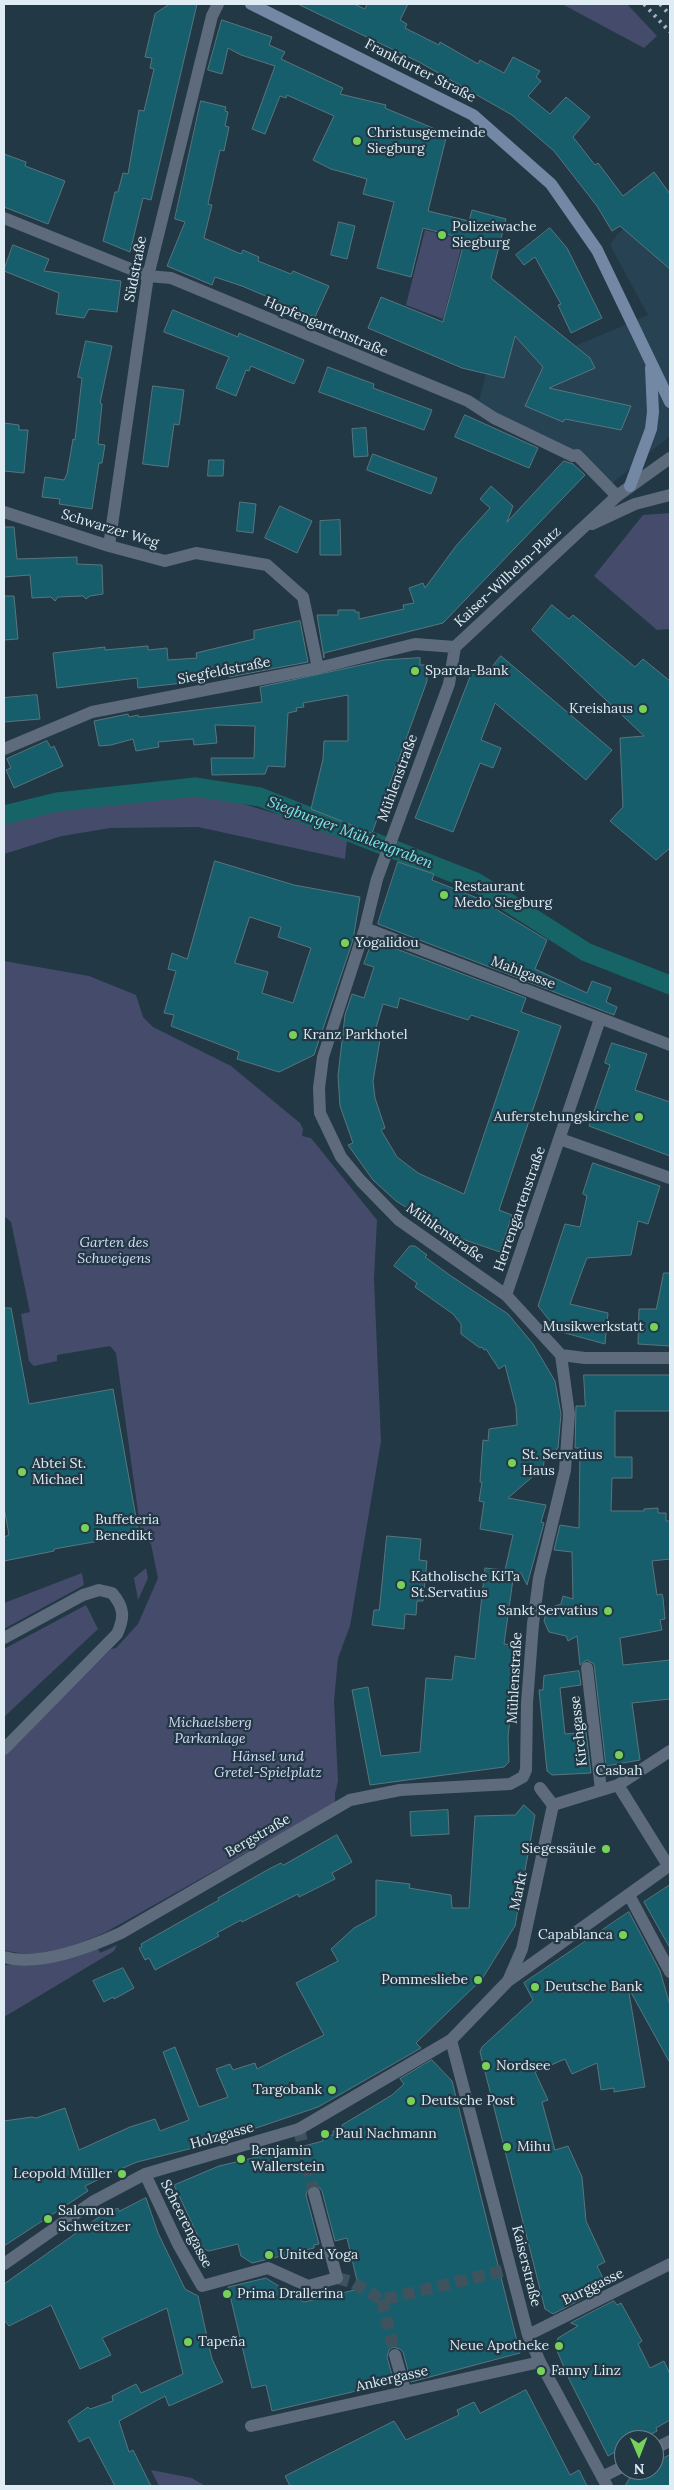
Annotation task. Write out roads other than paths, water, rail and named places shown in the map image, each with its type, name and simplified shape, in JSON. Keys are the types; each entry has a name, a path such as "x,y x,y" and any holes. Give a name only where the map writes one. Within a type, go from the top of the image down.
{"main road":[{"name":"Frankfurter Straße","path":"251,4 473,115 551,184 596,250 669,396"},
{"path":"630,486 651,429 653,412 651,363"}],"street":[{"name":"Südstraße","path":"109,546 148,276 212,16 218,4"},
{"name":"Hopfengartenstraße","path":"4,218 148,276 171,278 468,401 494,418 573,456 577,455 618,496"},
{"name":"Kaiser-Wilhelm-Platz","path":"455,647 618,496 670,458"},
{"name":"Kaiser-Wilhelm-Platz","path":"581,529 635,504 670,495"},
{"name":"Schwarzer Weg","path":"4,512 109,546 165,561 196,553 267,565 303,597 318,668"},
{"name":"Siegfeldstraße","path":"4,749 92,712 318,668 415,644 455,647"},
{"name":"Mühlenstraße","path":"455,647 449,684 385,858 365,928 323,1057 319,1088 321,1119 341,1157 361,1182 399,1220 506,1295 561,1355 569,1414 565,1470 539,1578 533,1624 527,1703 527,1762"},
{"name":"Mahlgasse","path":"365,928 670,1045"},
{"name":"Herrengartenstraße","path":"506,1295 600,1019"},
{"path":"560,1139 670,1178"},
{"path":"561,1355 585,1358 670,1358"},
{"path":"4,1638 83,1595 99,1590 112,1592 122,1604 123,1620 117,1634 4,1750"},
{"name":"Kirchgasse","path":"587,1668 601,1790"},
{"path":"540,1788 553,1805 618,1785 670,1751"},
{"name":"Bergstraße","path":"4,1957 37,1959 100,1943 121,1934 350,1800 400,1790 510,1784 523,1777 527,1762"},
{"name":"Markt","path":"451,2040 508,1981 588,1932 629,1895 669,1866 618,1785"},
{"name":"Markt","path":"508,1981 522,1950 553,1805"},
{"path":"629,1895 670,1972"},
{"name":"Holzgasse","path":"4,2264 94,2202 145,2174 299,2129 451,2040"},
{"name":"Kaiserstraße","path":"451,2040 528,2336 540,2362 605,2482"},
{"name":"Scheerengasse","path":"145,2174 178,2244 202,2286 268,2268 308,2286 337,2278 314,2193"},
{"name":"Burggasse","path":"528,2336 670,2264"},
{"path":"395,2354 405,2390"},
{"name":"Ankergasse","path":"251,2426 405,2390 540,2362"}],"waterway":[{"name":"Siegburger Mühlengraben","path":"4,815 57,802 195,787 260,797 476,882 586,952 670,985"}],"tunnel":[{"path":"299,2129 314,2193"},
{"path":"337,2278 352,2282 382,2300 511,2269"},
{"path":"382,2300 395,2355"}],"railway":[{"path":"644,4 670,32"},
{"path":"660,4 670,15"}],"place":[{"name":"Christusgemeinde Siegburg","path":"357,141"},
{"name":"Polizeiwache Siegburg","path":"442,235"},
{"name":"Sparda-Bank","path":"415,671"},
{"name":"Kreishaus","path":"643,709"},
{"name":"Restaurant Medo Siegburg","path":"444,895"},
{"name":"Yogalidou","path":"345,943"},
{"name":"Kranz Parkhotel","path":"293,1035"},
{"name":"Auferstehungskirche","path":"639,1117"},
{"name":"Musikwerkstatt","path":"654,1327"},
{"name":"St. Servatius Haus","path":"512,1463"},
{"name":"Abtei St. Michael","path":"22,1472"},
{"name":"Buffeteria Benedikt","path":"85,1528"},
{"name":"Katholische KiTa St.Servatius","path":"401,1585"},
{"name":"Sankt Servatius","path":"608,1611"},
{"name":"Casbah","path":"619,1755"},
{"name":"Siegessäule","path":"606,1849"},
{"name":"Capablanca","path":"623,1935"},
{"name":"Pommesliebe","path":"478,1980"},
{"name":"Deutsche Bank","path":"535,1987"},
{"name":"Nordsee","path":"486,2066"},
{"name":"Targobank","path":"332,2090"},
{"name":"Deutsche Post","path":"411,2101"},
{"name":"Paul Nachmann","path":"325,2134"},
{"name":"Mihu","path":"507,2147"},
{"name":"Benjamin Wallerstein","path":"241,2159"},
{"name":"Leopold Müller","path":"122,2174"},
{"name":"Salomon Schweitzer","path":"48,2219"},
{"name":"United Yoga","path":"269,2255"},
{"name":"Prima Drallerina","path":"227,2294"},
{"name":"Tapeña","path":"188,2342"},
{"name":"Neue Apotheke","path":"559,2346"},
{"name":"Fanny Linz","path":"541,2371"}],"park label":[{"name":"Garten des Schweigens","path":"114,1252"},
{"name":"Michaelsberg Parkanlage","path":"210,1732"},
{"name":"Hänsel und Gretel-Spielplatz","path":"268,1765"}]}
